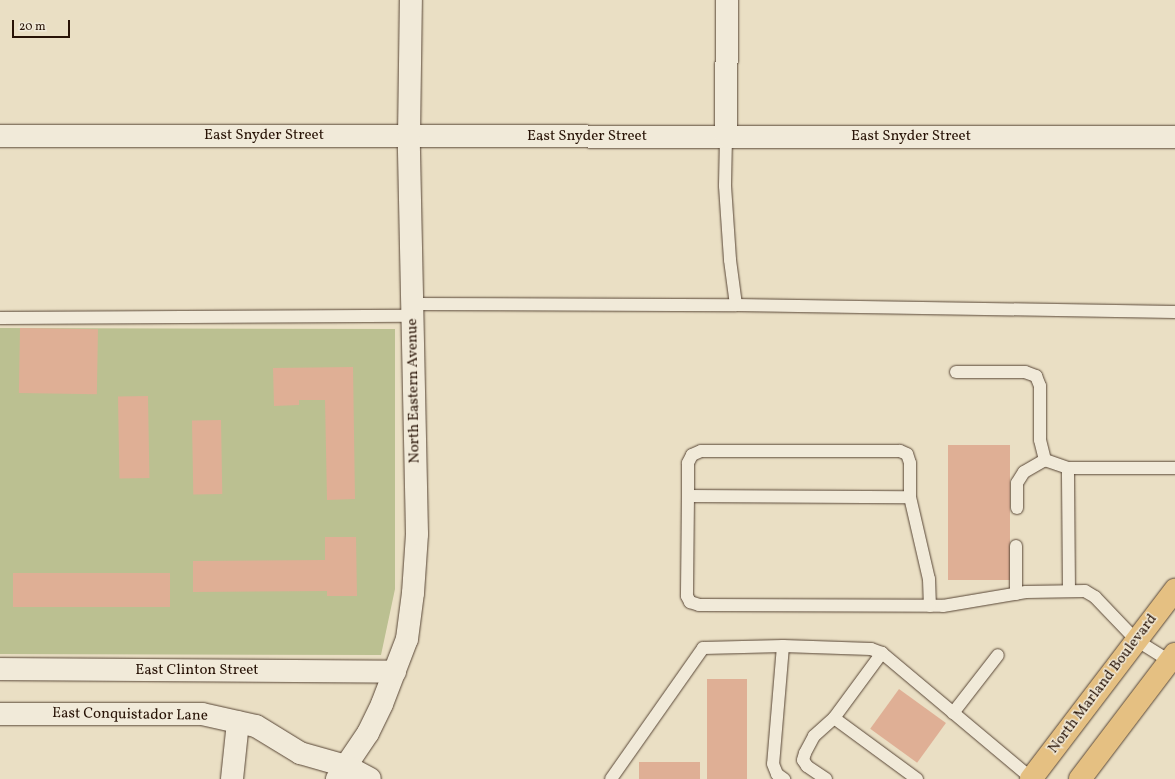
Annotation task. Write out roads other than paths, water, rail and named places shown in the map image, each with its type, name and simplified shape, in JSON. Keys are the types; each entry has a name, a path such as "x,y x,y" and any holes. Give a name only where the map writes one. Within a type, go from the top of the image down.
{"highway":[{"name":"North Marland Boulevard","path":"1031,778 1175,590"},
{"path":"1080,779 1172,658"}],"street":[{"name":"North Eastern Avenue","path":"342,773 368,733 395,672 407,639 417,534 409,136 411,0"},
{"path":"726,137 727,0"},
{"name":"East Snyder Street","path":"0,136 1175,137"},
{"name":"East Clinton Street","path":"0,669 395,672"},
{"name":"East Conquistador Lane","path":"0,714 202,714 256,726 300,753 342,773"},
{"path":"232,779 238,722"},
{"path":"342,773 370,779"}],"lane":[{"path":"726,137 725,186 729,245 736,305"},
{"path":"0,318 736,305 1175,312"},
{"path":"956,372 1025,372 1036,376 1040,386 1040,440 1045,460"},
{"path":"930,606 929,578 910,497 910,463 907,454 900,451 701,451 692,455 688,464 687,596 690,602 699,605 930,606 943,606 1016,594 1084,591 1095,597 1136,640 1172,658"},
{"path":"1017,508 1017,484 1024,472 1045,460 1068,468 1175,468"},
{"path":"1068,468 1069,591"},
{"path":"688,496 910,497"},
{"path":"1016,546 1016,594"},
{"path":"611,779 698,652 708,647 783,646 871,649 882,653 1031,778"},
{"path":"783,646 773,764 778,774 784,779"},
{"path":"826,779 803,760 814,736 834,718 882,653"},
{"path":"953,713 998,655"},
{"path":"834,718 917,779"}]}
